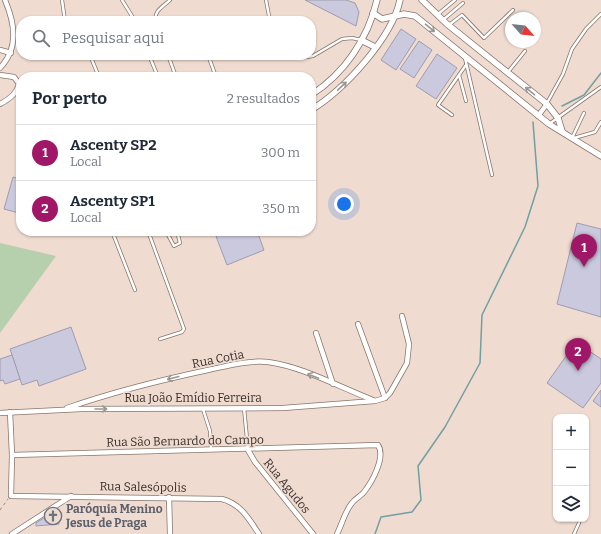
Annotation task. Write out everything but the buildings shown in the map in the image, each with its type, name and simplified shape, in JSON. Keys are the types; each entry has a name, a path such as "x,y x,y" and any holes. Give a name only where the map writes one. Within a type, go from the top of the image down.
{"street":[{"path":"0,68 11,53 14,43 14,31 5,0"},
{"path":"316,91 344,66 361,40 377,0"},
{"path":"316,107 334,94 350,78 375,47 396,15 400,0"},
{"path":"422,0 448,25 547,104 558,118 562,131"},
{"path":"373,13 382,19 404,14 414,16 538,116 601,156"},
{"path":"361,40 375,47"},
{"path":"0,50 11,53"},
{"path":"0,75 14,77 16,79"},
{"path":"0,104 10,98 16,91"},
{"path":"538,116 547,104"},
{"path":"385,398 398,381 409,354 410,344 402,316"},
{"path":"358,324 385,398"},
{"path":"316,333 332,384"},
{"name":"Rua Cotia","path":"62,410 99,398 168,380 254,362 280,365 375,401"},
{"name":"Rua João Emídio Ferreira","path":"0,413 62,410 282,408 375,401 385,398"},
{"path":"10,412 12,455 11,496"},
{"name":"Rua São Bernardo do Campo","path":"12,455 248,450 378,445 380,453 379,461 370,482 362,494 352,504 337,534"},
{"name":"Rua Agudos","path":"248,450 255,462 313,534"},
{"name":"Rua Salesópolis","path":"11,496 169,497 222,499 231,501 242,509 259,534"},
{"path":"12,534 71,496"},
{"path":"169,497 170,534"}],"lane":[{"path":"62,0 64,16"},
{"path":"122,0 132,16"},
{"path":"156,16 158,11 170,0"},
{"path":"266,0 269,16"},
{"path":"437,15 455,0"},
{"path":"442,20 463,3"},
{"path":"448,25 462,15 484,38 512,10"},
{"path":"547,104 563,74 572,49 586,29 601,14"},
{"path":"316,54 347,37 361,40"},
{"path":"508,73 525,50"},
{"path":"465,58 492,175"},
{"path":"92,60 97,72"},
{"path":"152,60 156,72"},
{"path":"170,60 174,72"},
{"path":"210,60 214,72"},
{"path":"452,115 438,105 466,65"},
{"path":"459,74 466,101"},
{"path":"549,124 601,87"},
{"path":"572,139 584,113"},
{"path":"572,139 595,132 601,122"},
{"path":"114,236 135,290"},
{"path":"150,236 184,329 182,332 160,339"},
{"path":"169,236 174,246 180,243 178,236"},
{"path":"203,408 210,431 211,451"},
{"path":"244,408 248,450"},
{"path":"574,534 579,523"}],"path":[{"path":"0,510 11,496"}],"green space":[{"path":"0,243 56,256 0,333"}],"waterway":[{"path":"562,106 584,95 601,73"},
{"path":"375,534 381,517 412,512 421,500 418,466 445,427 480,363 482,315 525,227 538,186 533,122"}],"place":[{"name":"Ascenty SP2","path":"584,267"},
{"name":"Ascenty SP1","path":"578,371"},
{"name":"Paróquia Menino Jesus de Praga","path":"53,516"}]}
